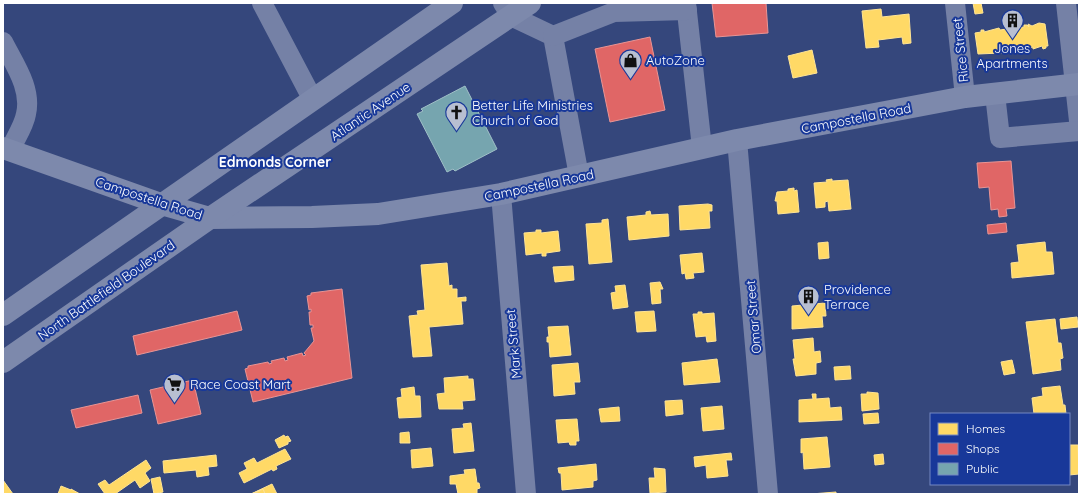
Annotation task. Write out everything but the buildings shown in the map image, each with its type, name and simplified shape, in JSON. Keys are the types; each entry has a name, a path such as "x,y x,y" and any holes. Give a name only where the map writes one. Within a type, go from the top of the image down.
{"main road":[{"path":"3,315 160,204 452,3"},
{"name":"Atlantic Avenue","path":"210,218 507,9 530,3"},
{"name":"Campostella Road","path":"6,149 160,204 210,218 312,217 378,214 501,194 737,140 965,97 1077,84"},
{"name":"North Battlefield Boulevard","path":"3,362 210,218"}],"street":[{"path":"262,3 313,100"},
{"name":"Rice Street","path":"955,3 965,97"},
{"path":"1066,3 1077,84 1079,121"},
{"path":"553,36 614,12 686,7 702,148"},
{"path":"507,9 553,36 579,176"},
{"path":"3,42 22,79 27,95 26,114 6,149"},
{"path":"995,94 1000,138 1079,131"},
{"name":"Omar Street","path":"737,140 768,494"},
{"name":"Mark Street","path":"501,194 526,494"}],"place":[{"name":"Jones Apartments","path":"1012,40"},
{"name":"AutoZone","path":"630,80"},
{"name":"Better Life Ministries Church of God","path":"457,132"},
{"name":"Providence Terrace","path":"808,316"},
{"name":"Race Coast Mart","path":"174,404"}],"district":[{"name":"Edmonds Corner","path":"275,162"}]}
